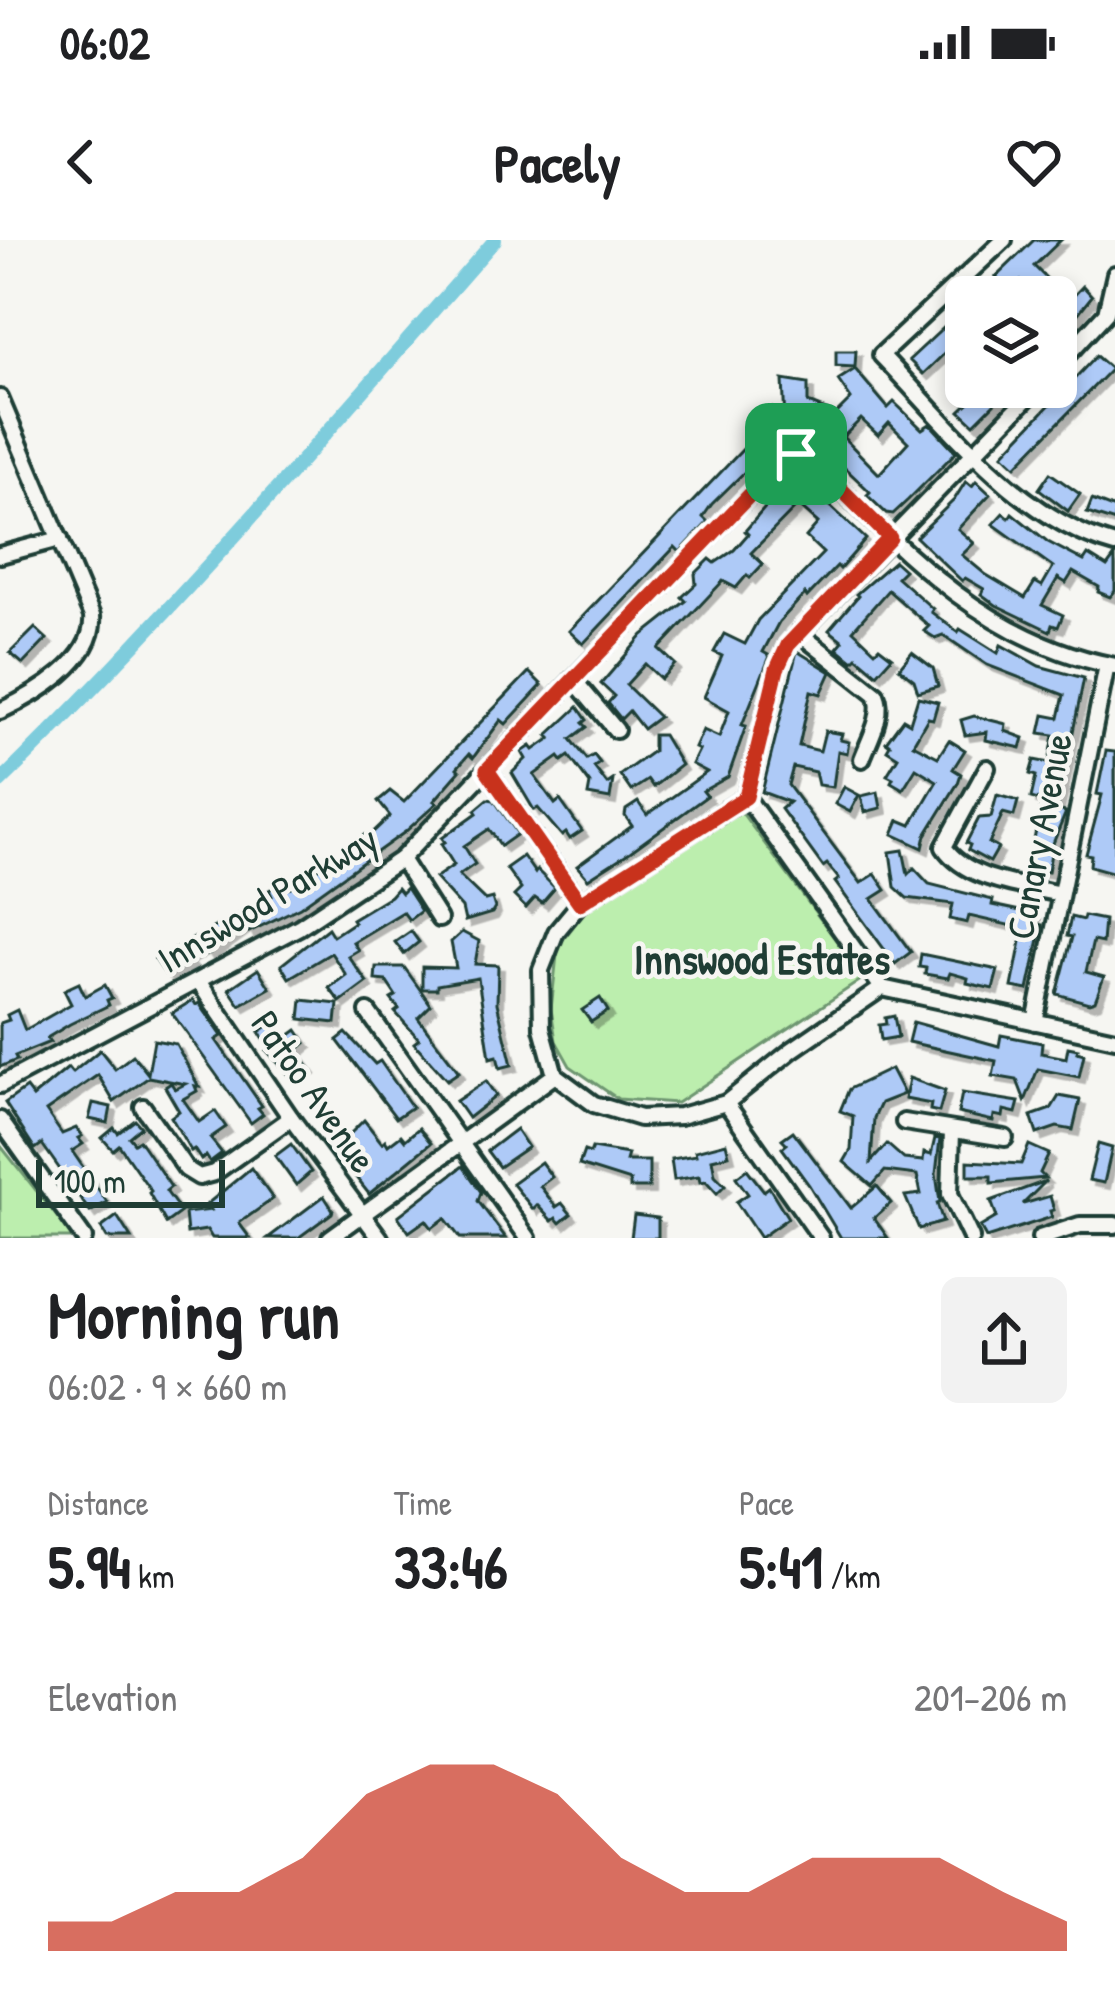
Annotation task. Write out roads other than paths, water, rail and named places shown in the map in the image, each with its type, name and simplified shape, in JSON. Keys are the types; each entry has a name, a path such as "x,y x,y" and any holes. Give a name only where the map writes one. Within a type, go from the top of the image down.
{"street":[{"path":"1004,240 881,355 1031,505 1092,538 1115,544"},
{"path":"1077,348 1111,316 1115,274"},
{"path":"0,710 32,697 84,650 94,632 92,616 2,406"},
{"path":"882,988 726,1102 680,1116 640,1118 594,1104 555,1075 542,1028 541,970 556,932 580,903 746,797 777,669 788,645 1018,408"},
{"name":"Innswood Parkway","path":"0,1085 299,927 401,859 785,458 808,456 890,538 972,609 1014,634 1111,665"},
{"path":"0,555 60,539"},
{"path":"799,633 876,694 878,716 862,759"},
{"name":"Canary Avenue","path":"1035,1022 1111,665"},
{"path":"573,679 616,730"},
{"path":"987,768 944,847 949,855 986,877 1060,894"},
{"path":"487,770 580,903"},
{"path":"746,797 882,988 1115,1039"},
{"path":"401,859 439,919"},
{"name":"Patoo Avenue","path":"198,981 380,1238"},
{"path":"368,1012 528,1238"},
{"path":"330,1238 555,1075"},
{"path":"726,1102 813,1236"},
{"path":"142,1107 186,1169 199,1177 214,1174 292,1118"},
{"path":"0,1120 84,1238"},
{"path":"904,1123 1005,1138"},
{"path":"952,1131 950,1194 971,1238"},
{"path":"1040,1238 1080,1225 1115,1226"}],"waterway":[{"path":"0,782 191,584 495,240"}],"district":[{"name":"Innswood Estates","path":"762,958"}]}
